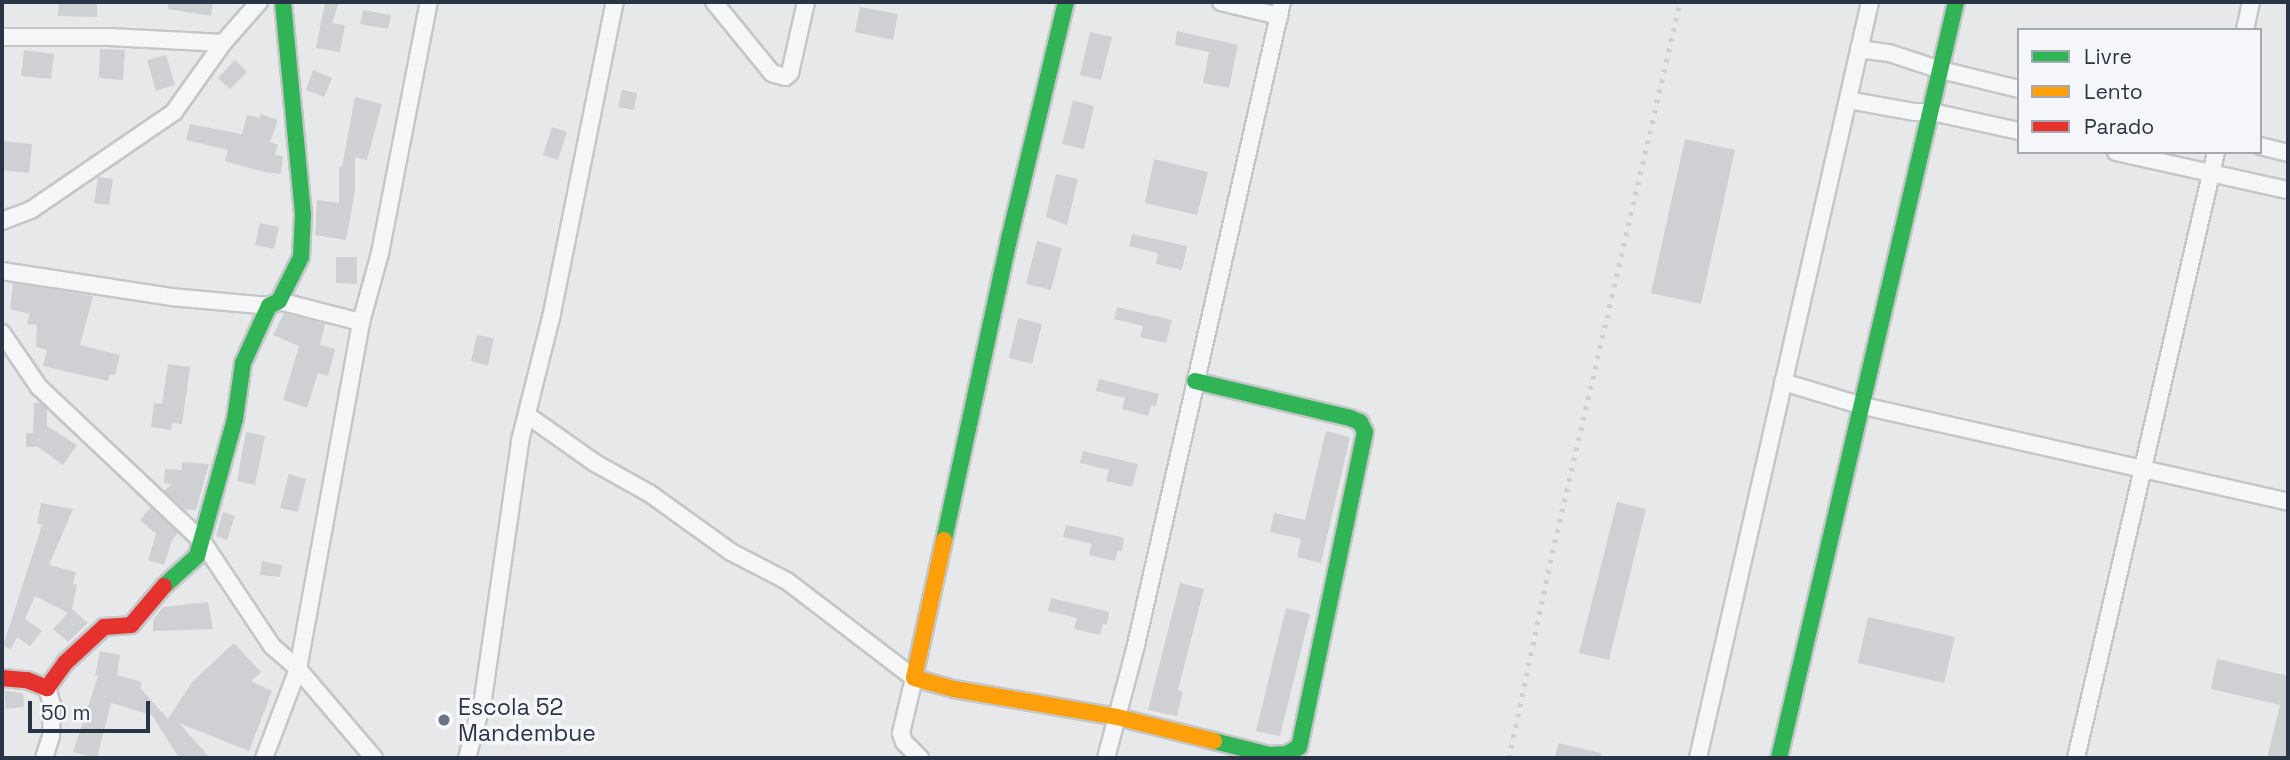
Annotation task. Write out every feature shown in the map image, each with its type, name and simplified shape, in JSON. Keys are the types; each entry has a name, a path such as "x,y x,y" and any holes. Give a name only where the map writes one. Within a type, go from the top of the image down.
{"street":[{"path":"2,221 31,210 174,112 223,43 258,2"},
{"path":"47,688 65,663 104,627 131,625 175,574 197,556 235,419 243,363 300,257 303,214 282,2"},
{"path":"264,758 298,669 361,323 380,253 429,2"},
{"path":"467,758 482,699 520,441 551,318 614,2"},
{"path":"714,2 772,73 785,77 790,73 806,2"},
{"path":"920,758 904,742 901,733 1009,239 1066,2"},
{"path":"1106,758 1281,9 1221,2"},
{"path":"1698,758 1870,2"},
{"path":"1779,758 1859,405 1932,112 1956,2"},
{"path":"2245,28 2251,2"},
{"path":"2,37 110,37 223,43"},
{"path":"1859,49 1889,53 1941,70 2017,89"},
{"path":"1848,100 1915,113 1932,112 2017,131"},
{"path":"2262,146 2288,153"},
{"path":"2125,154 2288,190"},
{"path":"2076,758 2216,154"},
{"path":"2,271 170,298 274,303 361,323"},
{"path":"2,333 46,394 202,541 272,646 298,669 374,758"},
{"path":"527,415 594,463 649,493 731,552 787,581 914,678 967,691 1117,717 1270,755 1287,754 1299,747 1365,432 1360,422 1350,418 1195,381"},
{"path":"1783,382 1859,405 2288,502"},
{"path":"2,678 27,680 47,688"},
{"path":"44,758 51,736 52,705 47,688"}],"building":[{"path":"59,2 97,2 97,17 58,16"},
{"path":"168,2 213,2 211,16 168,9"},
{"path":"325,2 339,2 332,23 345,25 340,52 316,48"},
{"path":"860,7 898,14 893,40 855,32"},
{"path":"363,10 391,15 388,29 360,24"},
{"path":"1177,31 1238,45 1229,88 1203,83 1209,52 1175,45"},
{"path":"1090,32 1112,37 1101,80 1080,75"},
{"path":"100,49 125,50 123,80 99,78"},
{"path":"24,50 54,54 51,79 21,76"},
{"path":"166,55 175,85 156,91 147,60"},
{"path":"235,60 247,72 230,89 218,78"},
{"path":"313,70 332,78 324,97 306,90"},
{"path":"622,90 637,93 634,110 618,107"},
{"path":"355,97 382,104 367,160 355,157 355,191 346,240 315,235 317,200 339,203 339,167 342,167"},
{"path":"1073,100 1094,106 1084,149 1062,144"},
{"path":"261,114 278,120 270,142 278,145 275,155 283,156 281,174 225,161 228,150 186,140 190,124 242,134 247,115 260,118"},
{"path":"552,127 567,132 558,160 543,155"},
{"path":"1685,139 1735,150 1701,304 1651,293"},
{"path":"2,141 32,144 29,173 2,170"},
{"path":"1154,159 1208,172 1197,215 1145,203"},
{"path":"1056,174 1078,179 1067,225 1046,217"},
{"path":"98,177 113,179 109,205 94,203"},
{"path":"260,223 279,227 274,249 255,245"},
{"path":"1132,234 1187,246 1182,270 1156,264 1158,253 1129,246"},
{"path":"1037,241 1062,248 1051,290 1026,284"},
{"path":"336,257 357,257 357,284 336,283"},
{"path":"13,283 93,296 80,345 120,355 115,375 110,374 108,381 43,366 47,350 36,347 37,325 27,324 30,314 10,309"},
{"path":"1117,307 1172,320 1166,343 1140,337 1143,326 1114,319"},
{"path":"284,313 325,324 320,345 335,349 328,376 318,373 307,408 283,400 299,346 273,335"},
{"path":"1018,318 1042,324 1032,364 1009,358"},
{"path":"477,335 494,338 488,366 471,361"},
{"path":"168,364 190,367 182,424 172,423 171,430 151,427 154,403 162,404"},
{"path":"1099,379 1159,394 1156,406 1151,405 1148,416 1122,409 1125,398 1096,391"},
{"path":"34,403 41,403 47,409 47,426 77,445 63,465 38,447 26,447 26,433 33,433"},
{"path":"1326,431 1350,437 1321,563 1297,557 1301,539 1270,532 1274,513 1305,520"},
{"path":"246,432 265,436 255,485 237,481"},
{"path":"1083,451 1138,464 1132,487 1106,481 1109,470 1080,463"},
{"path":"182,462 209,464 196,510 184,509 164,491 171,484 164,483 165,469 182,470"},
{"path":"289,474 306,479 298,512 280,508"},
{"path":"1617,502 1646,509 1609,660 1579,653"},
{"path":"41,503 73,509 49,565 76,572 73,584 77,585 72,609 88,623 68,642 53,629 68,613 35,596 25,619 42,631 30,646 17,637 11,649 3,646 42,525 37,524"},
{"path":"151,507 178,533 172,540 164,565 148,560 156,534 140,520"},
{"path":"223,512 235,516 227,540 216,536"},
{"path":"1066,525 1121,537 1124,539 1122,551 1118,550 1115,561 1089,555 1092,544 1063,537"},
{"path":"262,561 282,565 280,577 260,575"},
{"path":"1180,583 1204,589 1178,690 1183,692 1177,716 1148,710"},
{"path":"1051,598 1106,611 1109,613 1107,625 1103,624 1100,635 1074,629 1077,618 1048,611"},
{"path":"208,602 213,629 153,631 153,620 163,607"},
{"path":"1286,608 1310,614 1280,736 1256,731"},
{"path":"1868,617 1955,637 1944,683 1858,663"},
{"path":"234,643 261,672 251,681 272,691 249,751 179,723 210,758 179,758 152,715 111,703 97,758 73,752 98,676 95,676 100,651 120,655 117,675 142,682 140,688 168,719 192,682"},
{"path":"2217,659 2288,676 2288,758 2267,758 2280,705 2211,689"},
{"path":"4,691 23,693 24,707 6,709"},
{"path":"1558,743 1601,753 1601,758 1555,758"}],"railway":[{"path":"1509,758 1550,563 1680,2"}],"traffic: fast":[{"path":"164,586 197,556 235,419 243,363 269,306 279,301 301,257 303,214 283,2"},
{"path":"944,540 1009,239 1066,2"},
{"path":"1779,758 1956,2"},
{"path":"1195,381 1350,418 1360,422 1365,432 1299,747 1287,754 1270,755 1214,741"}],"traffic: slow":[{"path":"944,540 914,678 954,689 1117,717 1214,741"}],"traffic: jam":[{"path":"2,678 27,680 47,688 65,663 104,627 131,625 164,586"}],"place":[{"name":"Escola 52 Mandembue","path":"444,720"}]}
